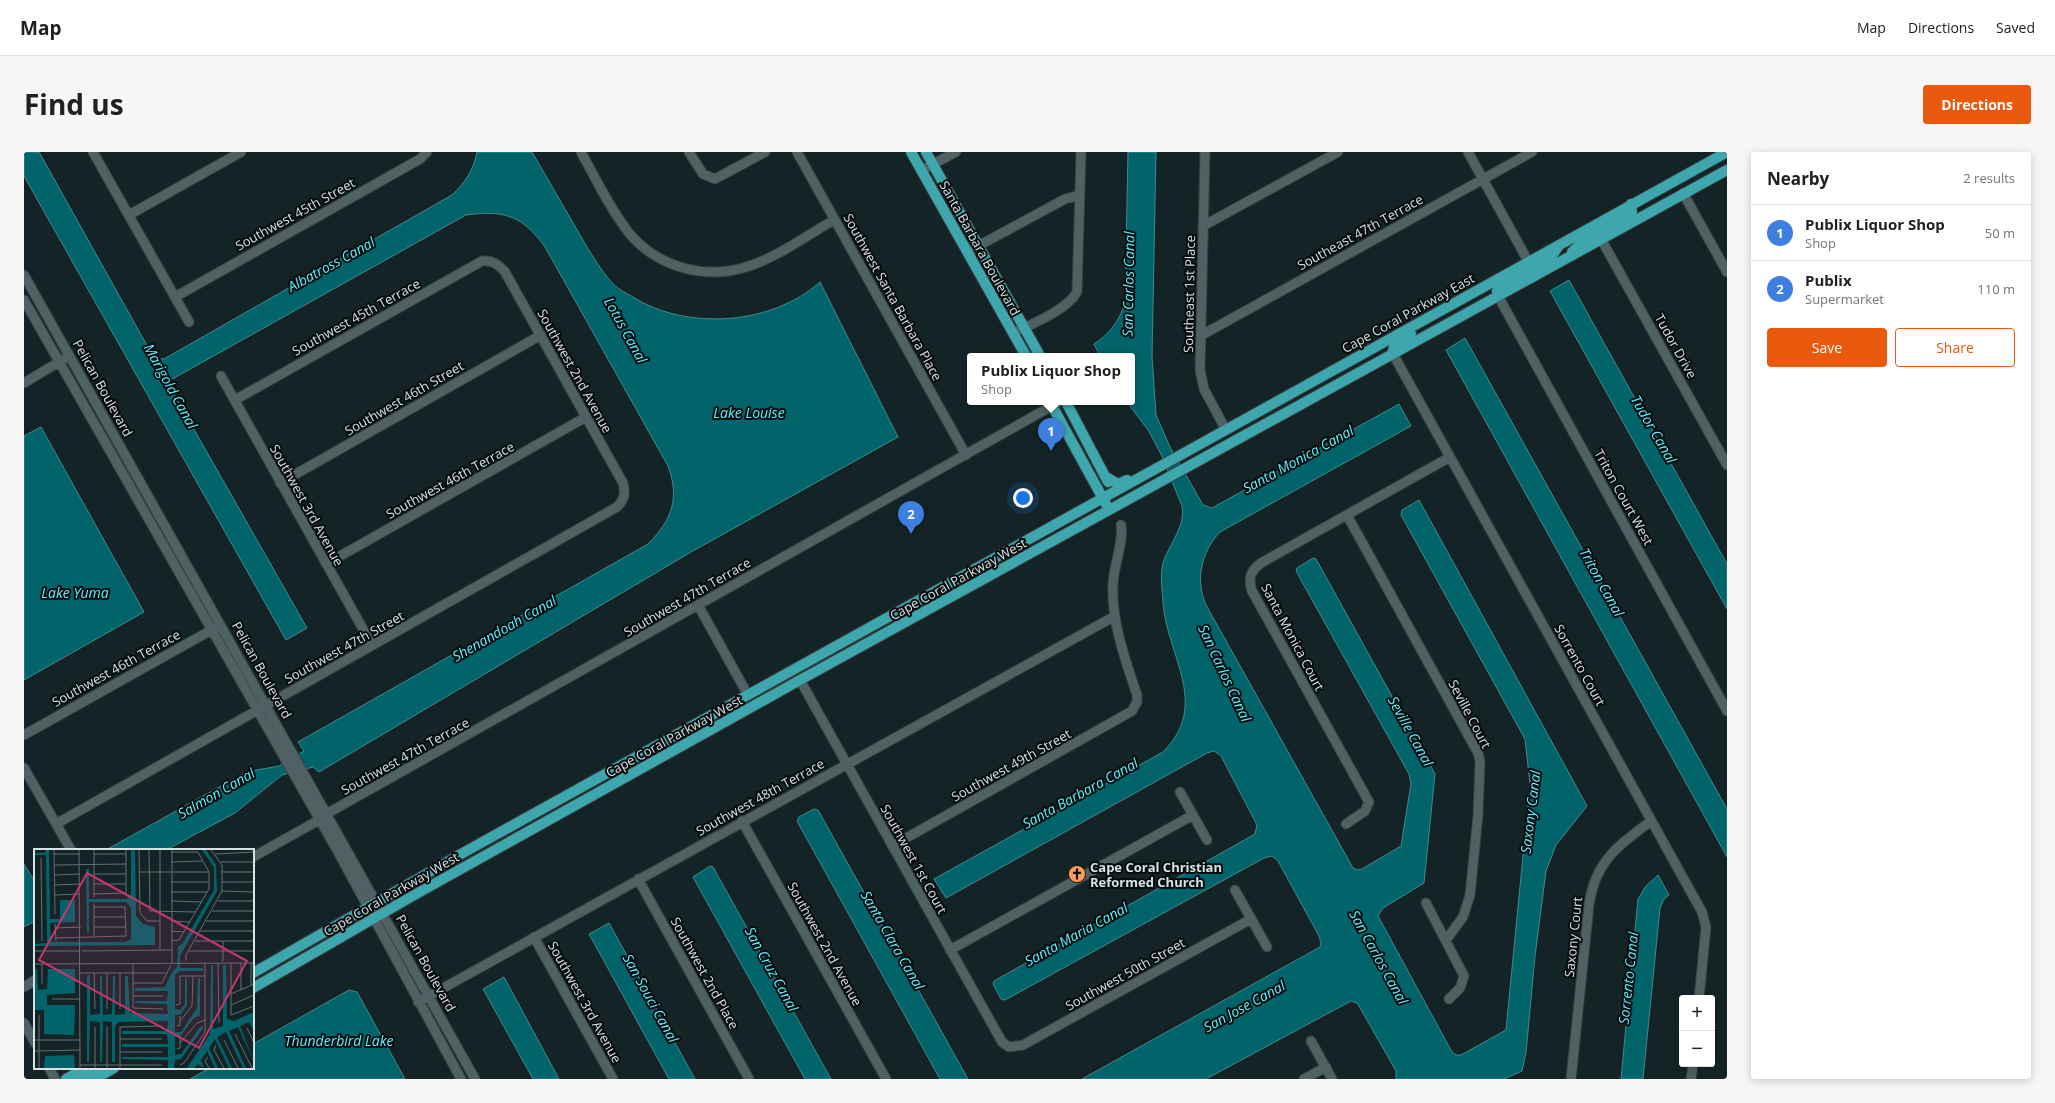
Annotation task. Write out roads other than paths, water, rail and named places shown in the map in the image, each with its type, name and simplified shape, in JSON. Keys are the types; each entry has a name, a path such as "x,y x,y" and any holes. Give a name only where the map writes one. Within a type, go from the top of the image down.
{"main road":[{"name":"Santa Barbara Boulevard","path":"911,152 1024,353"},
{"name":"Santa Barbara Boulevard","path":"926,152 1038,353"},
{"name":"Cape Coral Parkway East","path":"1161,464 1177,454 1213,438 1528,261 1727,152"},
{"path":"1055,405 1110,511 1727,170"},
{"path":"1571,256 1572,250 1577,245 1632,212 1631,204"},
{"path":"1498,296 1497,291 1501,285 1552,256 1560,244"},
{"path":"1393,354 1394,347 1399,341 1439,318 1452,304"},
{"path":"1334,387 1333,380 1336,376 1372,356 1384,342"},
{"path":"1068,405 1120,505"},
{"path":"1106,477 1113,483 1120,483 1161,464"},
{"path":"1103,498 1114,493 1161,464"},
{"name":"Cape Coral Parkway West","path":"254,972 367,907 1103,498"},
{"name":"Cape Coral Parkway West","path":"254,987 383,913 800,680 1110,511"},
{"path":"909,620 920,608 970,580 976,573 977,568"},
{"path":"800,680 806,670 861,639 866,630"},
{"path":"682,747 690,736 744,704 748,695"},
{"path":"66,1079 83,1069"},
{"path":"80,1079 97,1069"},
{"path":"95,1079 112,1069"}],"street":[{"path":"93,152 189,322"},
{"path":"129,215 241,152"},
{"name":"Southwest 45th Street","path":"175,297 420,159 427,152"},
{"path":"581,152 618,217 635,239 663,261 686,269 718,272 752,265 834,220"},
{"path":"689,152 703,174 709,178 722,176 765,152"},
{"name":"Southwest Santa Barbara Place","path":"797,152 966,455"},
{"path":"922,170 956,152"},
{"path":"1013,333 1061,308 1074,298 1078,284 1081,152"},
{"name":"Southeast 1st Place","path":"1205,152 1202,382 1226,430"},
{"path":"1203,226 1338,152"},
{"path":"1468,152 1528,261"},
{"name":"Southeast 47th Terrace","path":"1202,335 1532,152"},
{"path":"1683,193 1727,272"},
{"path":"968,252 1065,199 1080,195"},
{"name":"Tudor Drive","path":"1601,239 1727,465"},
{"name":"Southwest 2nd Avenue","path":"490,260 500,265 505,272 541,335 623,484 626,491 623,501"},
{"name":"Southwest 45th Terrace","path":"235,400 482,261 490,260"},
{"name":"Pelican Boulevard","path":"24,275 328,813 476,1079"},
{"name":"Triton Court West","path":"1498,296 1727,711"},
{"name":"Pelican Boulevard","path":"24,300 210,630 258,711 461,1079"},
{"name":"Southwest 46th Street","path":"280,483 541,335"},
{"name":"Sorrento Court","path":"1393,354 1705,920 1699,995"},
{"path":"24,383 70,355"},
{"name":"Southwest 3rd Avenue","path":"221,376 372,645"},
{"name":"Southwest 47th Terrace","path":"328,813 966,455 1051,405"},
{"name":"Southwest 46th Terrace","path":"326,564 586,417"},
{"name":"Santa Monica Court","path":"1346,824 1365,811 1369,802 1249,583 1250,574 1254,568 1261,563 1450,457"},
{"name":"Southwest 47th Street","path":"56,824 582,527 617,507 623,501"},
{"name":"Seville Court","path":"1347,516 1478,753 1480,761 1478,815 1470,895 1463,917 1446,940"},
{"path":"1115,616 1113,584 1115,564 1122,535 1122,525"},
{"path":"698,605 748,695"},
{"name":"Southwest 49th Street","path":"892,846 1126,716 1132,711 1137,702 1137,695 1115,616"},
{"name":"Southwest 48th Terrace","path":"418,1002 1115,616"},
{"name":"Southwest 46th Terrace","path":"24,735 221,624"},
{"name":"Southwest 1st Court","path":"800,680 1002,1042 1009,1047"},
{"path":"24,768 70,849"},
{"path":"301,788 316,806 328,813"},
{"path":"1180,792 1207,840"},
{"path":"950,950 1193,815"},
{"path":"254,856 319,820"},
{"name":"Southwest 2nd Avenue","path":"742,822 886,1079"},
{"name":"Saxony Court","path":"1571,1079 1589,905 1593,883 1603,863 1615,848 1651,822"},
{"name":"Southwest 2nd Place","path":"638,880 749,1079"},
{"path":"1235,890 1267,947"},
{"path":"1426,903 1464,976 1460,988 1449,999"},
{"name":"Southwest 50th Street","path":"1009,1047 1023,1045 1251,919"},
{"name":"Southwest 3rd Avenue","path":"534,937 613,1079"},
{"path":"24,986 34,981"},
{"path":"24,1023 34,1041"},
{"path":"1311,1041 1332,1079"},
{"path":"1304,1079 1326,1067"},
{"path":"1691,1079 1693,1067"},
{"path":"49,1069 54,1079"}],"water":[{"path":"24,152 39,152 154,358 164,359 452,195 461,186 468,175 474,164 477,152 532,152 589,250 613,284 633,297 655,308 678,315 703,319 754,315 778,307 800,296 820,282 898,437 691,552 319,772 313,767 282,775 235,813 168,849 108,849 246,772 279,766 304,751 298,742 648,544 663,526 672,508 672,478 668,466 545,247 537,236 520,221 502,214 491,213 466,215 167,382 307,628 286,640 24,176"},
{"path":"1128,152 1156,152 1152,356 1156,415 1170,447 1203,505 1212,508 1399,404 1411,426 1220,532 1213,540 1204,557 1201,586 1206,605 1353,868 1357,870 1362,869 1401,846 1411,784 1409,774 1296,571 1297,568 1313,558 1316,559 1435,774 1424,883 1383,908 1378,916 1452,1052 1456,1055 1461,1055 1506,1030 1530,784 1525,739 1401,515 1402,510 1419,500 1587,806 1556,845 1546,871 1535,956 1526,1053 1522,1071 1504,1079 1396,1079 1396,1071 1359,1006 1357,1003 1351,1001 1206,1079 1082,1079 1320,947 1321,943 1319,936 1278,861 1272,856 1264,858 1005,1000 1001,999 993,984 994,981 1255,834 1257,825 1221,756 1214,751 1207,753 946,898 934,879 1163,752 1177,734 1184,716 1185,698 1182,680 1166,622 1161,578 1163,563 1182,521 1182,506 1161,454 1148,430 1129,405 1135,405 1135,353 1098,353 1094,344 1105,336 1113,326 1120,316 1125,303"},
{"path":"1569,280 1727,564 1727,609 1550,291"},
{"path":"1465,338 1727,809 1727,857 1446,350"},
{"name":"Lake Yuma","path":"41,427 144,612 24,680 24,436"},
{"path":"814,809 818,810 968,1079 940,1079 797,821 799,817"},
{"path":"24,864 34,880 34,922 24,927"},
{"path":"710,866 713,867 831,1079 805,1079 693,877"},
{"path":"1658,875 1669,895 1664,899 1660,908 1643,1079 1621,1079 1638,899 1646,886"},
{"path":"609,923 695,1079 669,1079 589,934"},
{"path":"504,977 559,1079 533,1079 483,989"},
{"name":"Thunderbird Lake","path":"349,990 357,992 405,1079 190,1079 208,1069 254,1069 254,1043"}],"place":[{"name":"Publix Liquor Shop","path":"1051,451"},
{"name":"Publix","path":"911,534"},
{"name":"Cape Coral Christian Reformed Church","path":"1077,874"}],"water label":[{"name":"Albatross Canal","path":"331,264"},
{"name":"San Carlos Canal","path":"1128,284"},
{"name":"Lotus Canal","path":"626,330"},
{"name":"Marigold Canal","path":"171,386"},
{"name":"Lake Louise","path":"749,412"},
{"name":"Tudor Canal","path":"1654,429"},
{"name":"Santa Monica Canal","path":"1298,459"},
{"name":"Triton Canal","path":"1602,582"},
{"name":"Shenandoah Canal","path":"504,628"},
{"name":"San Carlos Canal","path":"1225,673"},
{"name":"Seville Canal","path":"1411,731"},
{"name":"Salmon Canal","path":"216,793"},
{"name":"Santa Barbara Canal","path":"1080,793"},
{"name":"Saxony Canal","path":"1530,812"},
{"name":"Santa Maria Canal","path":"1076,934"},
{"name":"Santa Clara Canal","path":"893,940"},
{"name":"San Carlos Canal","path":"1379,957"},
{"name":"San Cruz Canal","path":"772,969"},
{"name":"Sorrento Canal","path":"1628,978"},
{"name":"San Souci Canal","path":"651,998"},
{"name":"San Jose Canal","path":"1244,1006"}]}
